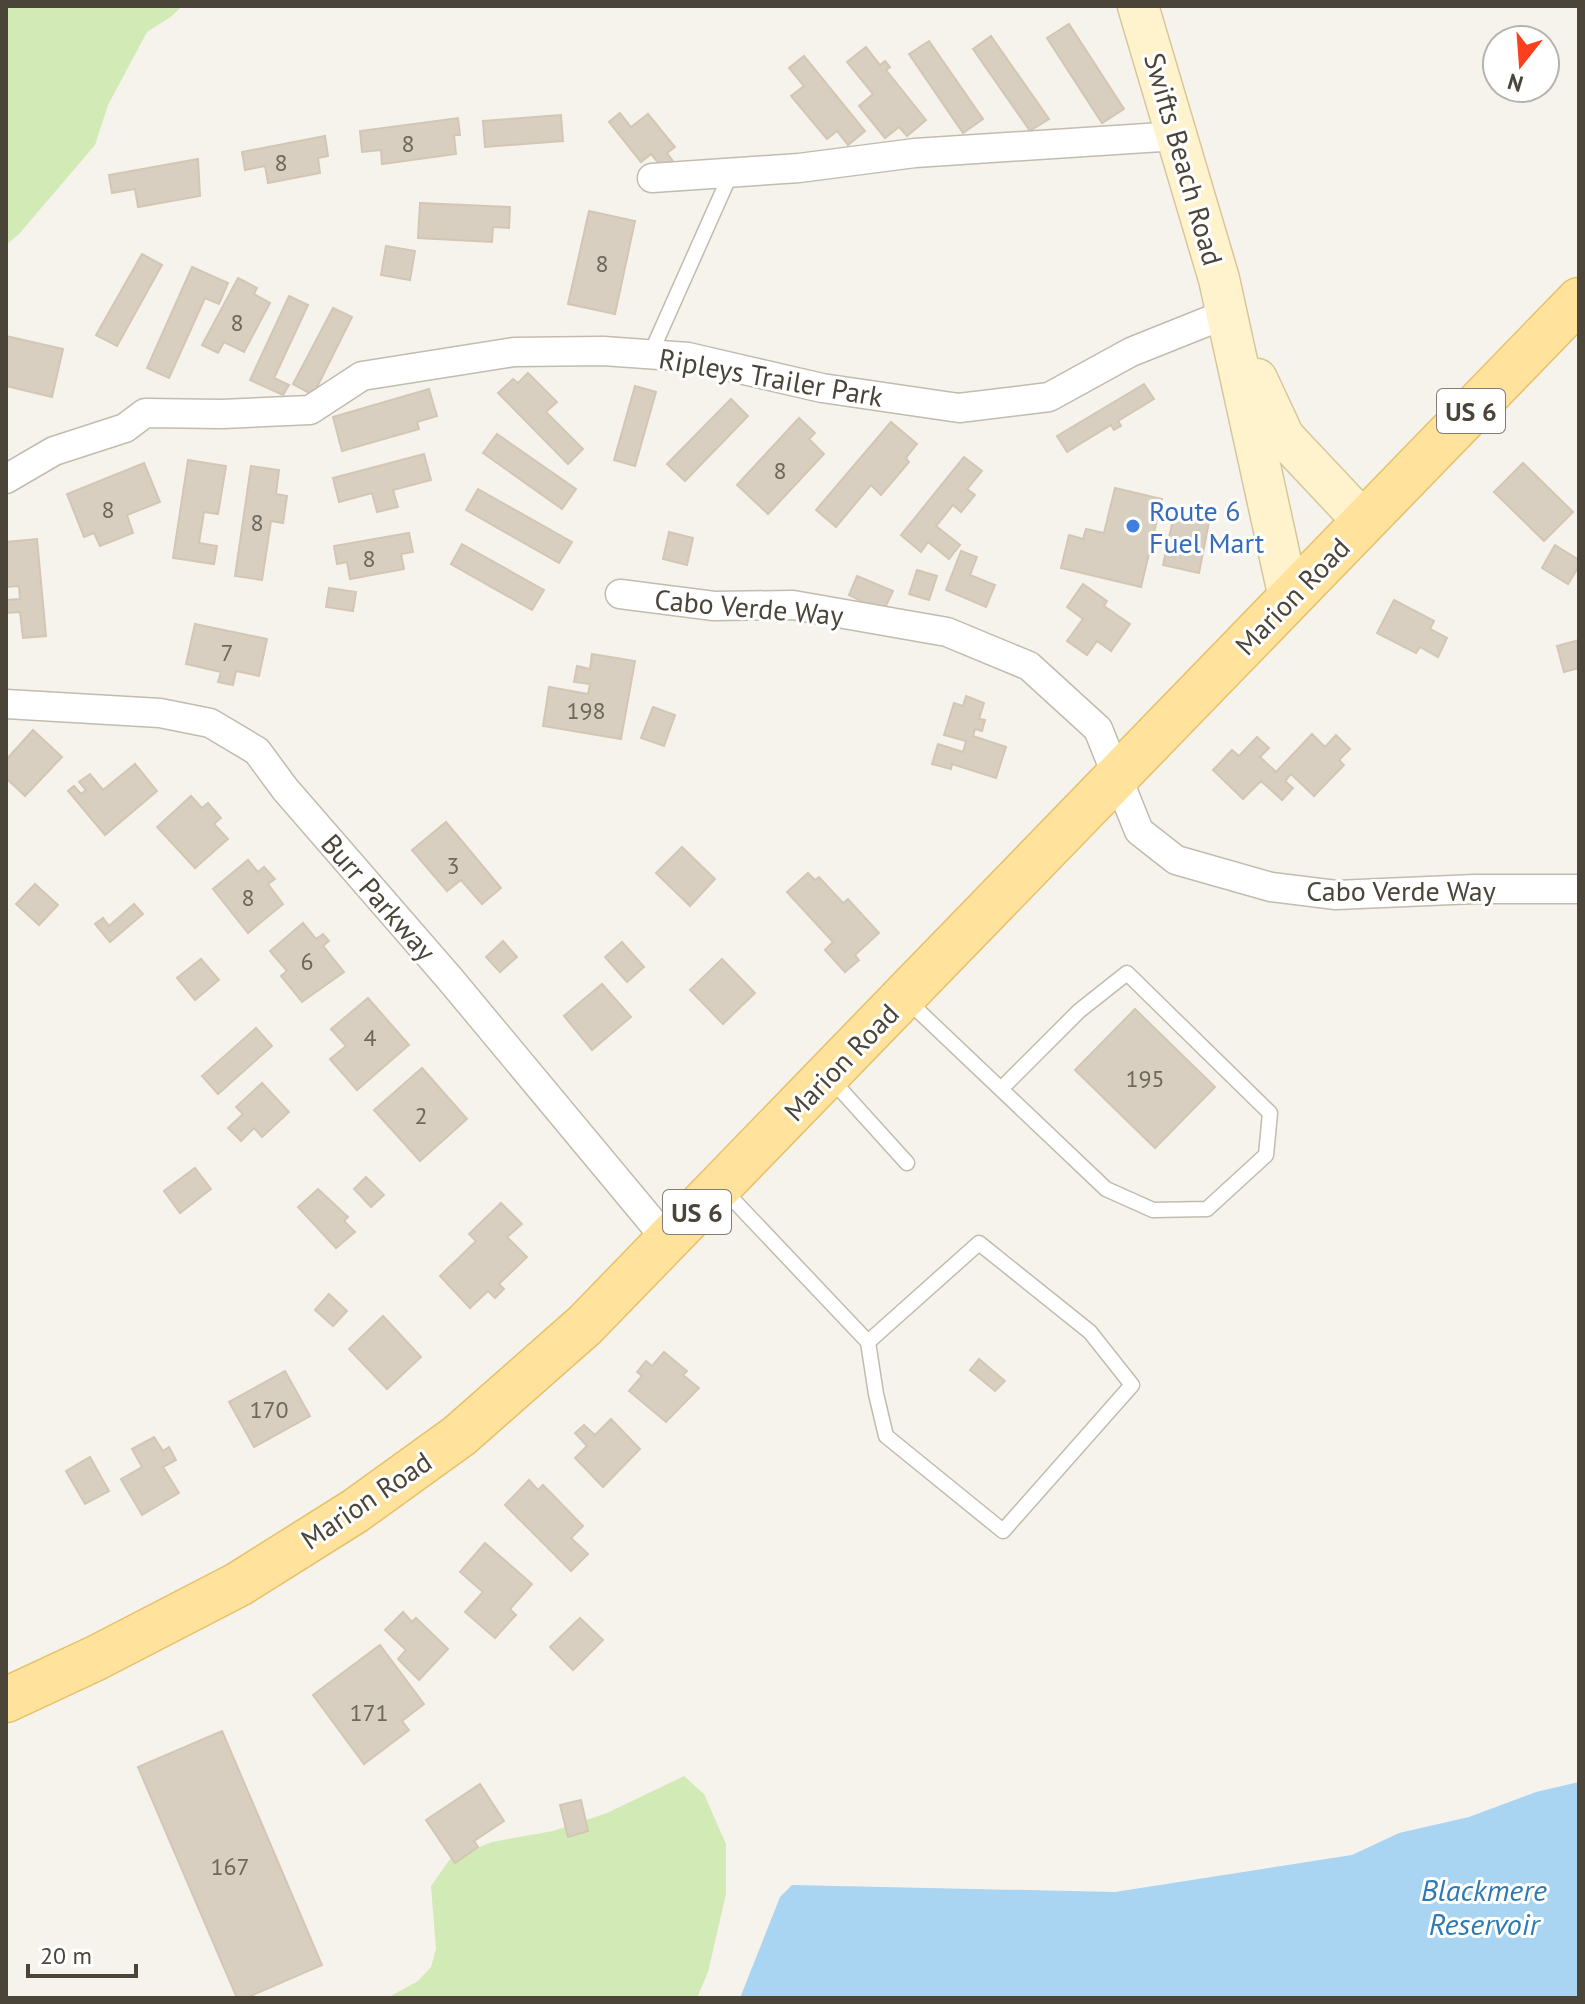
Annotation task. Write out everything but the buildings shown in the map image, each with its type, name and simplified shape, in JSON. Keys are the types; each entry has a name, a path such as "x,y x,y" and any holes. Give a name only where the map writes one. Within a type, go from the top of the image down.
{"main road":[{"name":"Marion Road","path":"6,1700 96,1658 239,1584 355,1511 459,1436 585,1325 1579,300"}],"street":[{"name":"Swifts Beach Road","path":"1138,6 1219,279 1289,598"},
{"path":"652,178 799,168 915,153 1177,136"},
{"name":"Swifts Beach Road","path":"1226,314 1284,437 1364,522"},
{"name":"Ripleys Trailer Park","path":"6,479 54,451 125,428 145,413 310,410 362,376 514,352 603,351 688,357 822,388 959,408 1049,397 1131,352 1226,314"},
{"name":"Cabo Verde Way","path":"620,594 714,606 793,605 947,632 1029,666 1098,729 1139,831 1176,860 1271,887 1336,895 1475,889 1579,889"},
{"name":"Burr Parkway","path":"6,704 160,713 210,723 257,751 285,789 450,979 668,1241"}],"lane":[{"path":"650,355 731,172"},
{"path":"904,997 1106,1189 1153,1210 1207,1209 1266,1155 1270,1113 1127,973 1079,1011 1002,1088"},
{"path":"828,1076 907,1163"},
{"path":"721,1187 868,1342 886,1436 1003,1531 1132,1385 1090,1332 979,1243 868,1342"}],"green space":[{"path":"6,6 182,6 147,32 108,105 95,145 6,245"},
{"path":"684,1776 704,1794 726,1844 726,1894 708,1972 697,1998 387,1998 418,1981 431,1967 436,1949 431,1886 450,1859 492,1842 553,1831 607,1813"}],"water":[{"name":"Blackmere Reservoir","path":"1579,1782 1579,1998 740,1998 780,1897 792,1885 1115,1892 1352,1855 1399,1833 1469,1817 1536,1792"}],"place":[{"name":"Route 6 Fuel Mart","path":"1133,526"}]}
